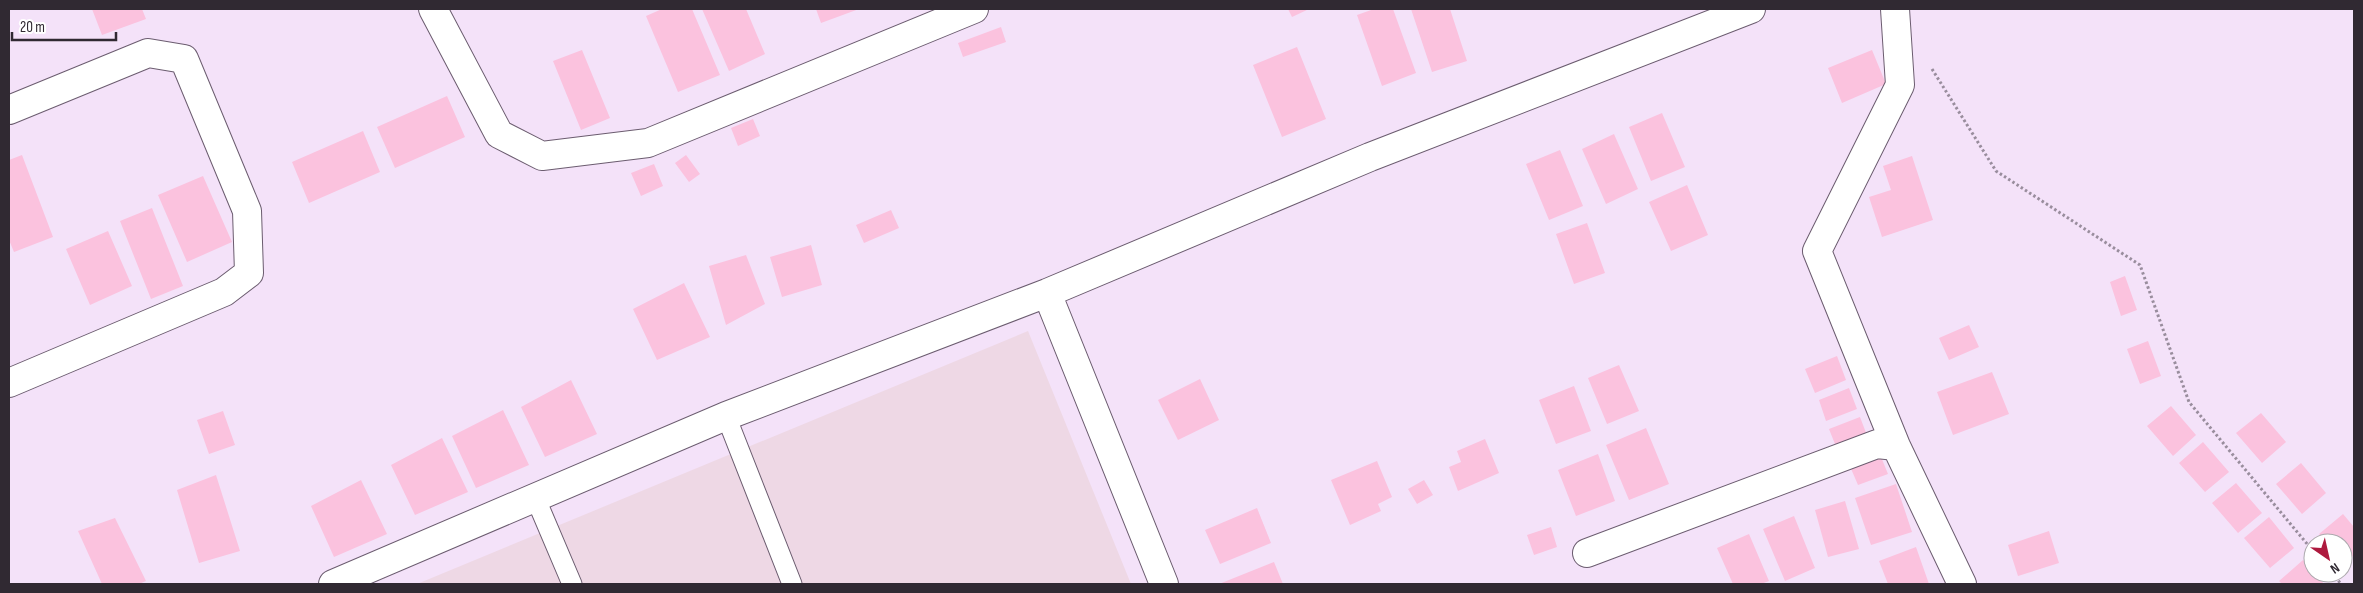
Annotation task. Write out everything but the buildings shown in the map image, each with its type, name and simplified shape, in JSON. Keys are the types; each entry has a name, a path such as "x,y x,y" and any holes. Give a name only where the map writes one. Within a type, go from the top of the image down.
{"street":[{"path":"433,9 499,134 542,156 648,144 974,9"},
{"path":"333,584 726,416 1047,293 1370,157 1751,9"},
{"path":"1895,9 1900,85 1817,251 1896,446 1962,584"},
{"path":"9,110 148,53 184,59 248,211 249,273 224,292 9,383"},
{"path":"1047,293 1164,584"},
{"path":"1587,553 1878,444 1896,446"}],"lane":[{"path":"726,416 792,584"},
{"path":"535,498 572,584"}],"path":[{"path":"1927,61 1996,171 2140,265 2189,402 2303,539"}],"shaded area":[{"path":"1028,331 1131,584 417,584"}]}
